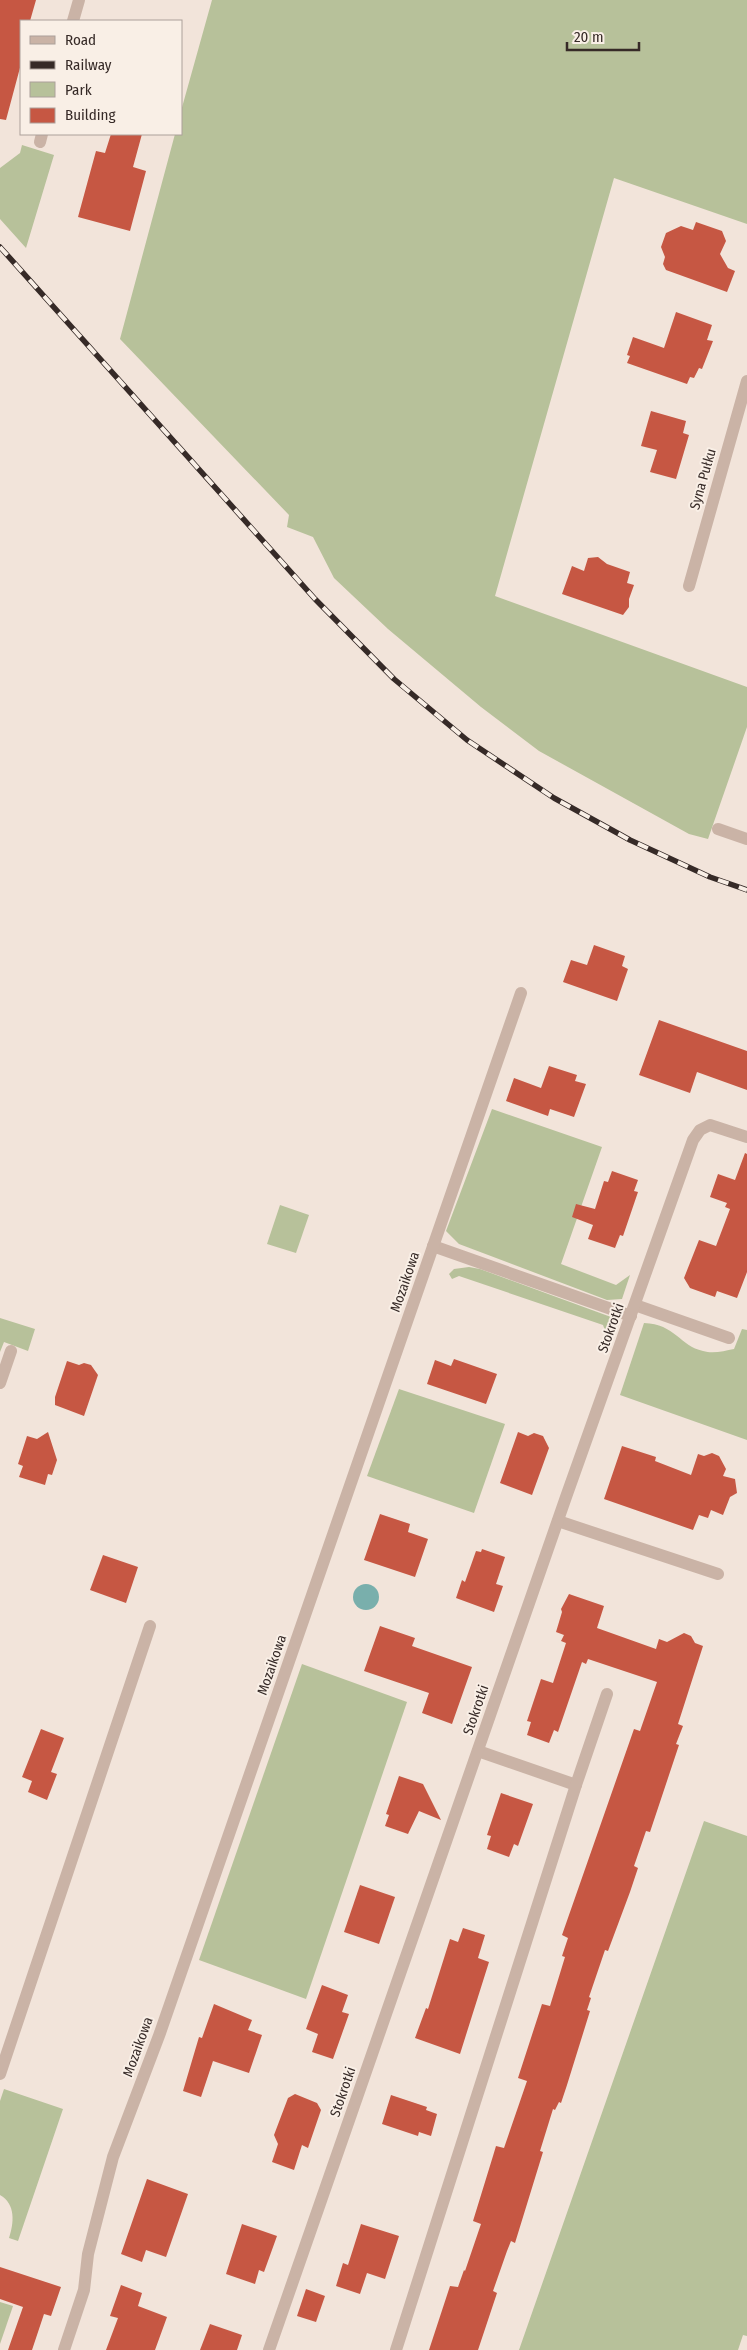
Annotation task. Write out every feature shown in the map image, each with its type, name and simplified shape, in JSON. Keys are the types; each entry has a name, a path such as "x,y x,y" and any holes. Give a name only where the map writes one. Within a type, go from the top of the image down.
{"street":[{"path":"73,20 79,0"},
{"name":"Syna Pułku","path":"689,586 747,381"},
{"path":"718,829 747,839"},
{"name":"Mozaikowa","path":"64,2350 84,2290 88,2254 113,2157 160,2033 521,993"},
{"name":"Stokrotki","path":"269,2350 558,1521 696,1133 704,1127 715,1125 747,1137"},
{"path":"433,1246 633,1310 729,1338"},
{"path":"0,1383 11,1351"},
{"path":"558,1521 718,1574"},
{"path":"0,2074 150,1626"},
{"path":"396,2350 576,1785 607,1694"},
{"path":"478,1750 576,1785"}],"green space":[{"path":"212,0 747,0 747,224 614,178 495,596 747,687 747,727 708,839 689,834 539,751 481,707 388,629 334,578 313,537 287,527 289,515 120,339 175,135 182,135 182,107"},
{"path":"22,145 54,155 26,248 0,219 0,168 20,153"},
{"path":"492,1109 602,1147 561,1264 616,1285 630,1275 622,1299 607,1300 459,1244 446,1231"},
{"path":"280,1205 309,1215 296,1253 267,1244"},
{"path":"469,1267 480,1269 611,1317 614,1322 608,1338 603,1325 459,1276 452,1279 449,1274 454,1269"},
{"path":"0,1318 35,1329 28,1351 4,1342 0,1352"},
{"path":"644,1323 663,1327 688,1345 711,1352 734,1349 742,1329 747,1330 747,1440 620,1395"},
{"path":"399,1389 505,1424 474,1513 367,1476"},
{"path":"302,1664 407,1702 306,1999 199,1960"},
{"path":"704,1821 747,1836 747,2336 743,2335 738,2350 519,2350"},
{"path":"4,2089 63,2109 18,2241 9,2238 13,2220 11,2209 9,2203 0,2195 0,2101"},
{"path":"0,2302 13,2306 0,2344"}],"water":[{"path":"366,1584 375,1588 379,1597 375,1606 366,1610 357,1606 353,1597 357,1588"}],"building":[{"path":"0,0 36,0 30,20 20,20 20,68 6,120 0,119"},
{"path":"111,135 142,135 133,167 146,171 130,231 78,217 96,151 105,153"},
{"path":"696,222 722,231 726,241 720,254 728,268 735,271 727,292 666,270 663,264 665,257 661,247 666,233 681,226 693,230"},
{"path":"676,312 712,325 707,340 713,341 702,369 699,368 694,378 690,377 687,384 627,363 630,356 627,355 633,337 664,348"},
{"path":"651,411 686,421 683,433 689,435 676,479 650,472 657,450 641,446"},
{"path":"598,557 607,564 630,572 627,583 634,585 629,599 629,607 623,615 562,594 572,566 584,571 588,558"},
{"path":"594,945 625,956 622,966 628,969 617,1001 563,982 571,960 587,965"},
{"path":"659,1020 747,1051 747,1090 697,1072 690,1093 639,1075"},
{"path":"549,1066 577,1075 575,1081 586,1084 574,1117 550,1109 548,1116 506,1101 514,1078 541,1088"},
{"path":"745,1153 747,1154 747,1272 737,1298 717,1291 715,1297 690,1288 684,1278 699,1240 716,1246 730,1209 725,1207 727,1203 710,1197 718,1174 735,1180"},
{"path":"612,1171 638,1180 634,1191 638,1192 623,1236 620,1235 615,1248 588,1239 593,1225 572,1217 576,1204 595,1209 604,1181 608,1182"},
{"path":"454,1359 497,1374 486,1404 427,1384 435,1360 451,1366"},
{"path":"67,1361 79,1365 84,1363 91,1365 98,1375 84,1416 55,1405 55,1397"},
{"path":"48,1432 57,1460 52,1475 48,1474 45,1485 19,1477 23,1466 18,1464 27,1436 37,1439"},
{"path":"518,1432 528,1436 534,1433 543,1436 549,1448 532,1495 500,1483"},
{"path":"622,1446 656,1457 655,1461 691,1475 698,1454 704,1456 712,1453 719,1456 726,1469 723,1476 735,1479 737,1493 730,1497 723,1515 711,1510 708,1518 699,1515 693,1530 604,1499"},
{"path":"380,1514 410,1524 408,1532 428,1539 415,1577 364,1560"},
{"path":"482,1549 505,1557 496,1584 503,1586 494,1612 456,1598 462,1580 465,1582 476,1551 481,1552"},
{"path":"103,1555 138,1567 126,1603 90,1590"},
{"path":"569,1594 604,1606 597,1628 656,1649 659,1639 667,1642 684,1633 691,1636 695,1643 703,1646 678,1724 683,1726 676,1744 679,1745 650,1832 646,1831 634,1866 638,1868 630,1892 608,1951 605,1950 589,1997 591,1998 587,2010 590,2011 567,2085 561,2103 559,2102 555,2110 553,2109 540,2151 543,2152 515,2243 511,2241 493,2291 497,2293 478,2350 429,2350 450,2286 458,2287 465,2271 481,2224 473,2221 496,2146 504,2148 527,2081 518,2078 542,2004 550,2006 565,1957 562,1956 568,1938 562,1935 634,1729 640,1731 657,1682 588,1659 586,1664 582,1662 558,1732 554,1730 549,1743 527,1735 531,1722 527,1721 541,1679 553,1683 566,1643 561,1641 564,1635 556,1632 562,1612 561,1609"},
{"path":"380,1626 415,1638 412,1646 472,1667 452,1724 422,1713 429,1693 364,1671"},
{"path":"41,1729 64,1738 51,1772 57,1774 47,1800 28,1792 32,1781 22,1777"},
{"path":"399,1776 423,1784 441,1820 419,1811 408,1834 385,1826 389,1815 386,1814"},
{"path":"501,1793 533,1804 518,1846 514,1844 509,1857 487,1849 491,1836 487,1835"},
{"path":"360,1885 395,1897 379,1944 344,1932"},
{"path":"463,1928 485,1935 478,1958 489,1962 460,2054 415,2038 426,2008 428,2009 450,1939 458,1942"},
{"path":"322,1985 348,1995 342,2012 349,2014 333,2059 312,2052 318,2034 306,2029"},
{"path":"214,2004 252,2020 248,2030 262,2035 249,2073 213,2061 201,2097 183,2091 199,2037 202,2038"},
{"path":"295,2094 317,2103 321,2110 308,2148 302,2145 294,2170 272,2162 278,2144 274,2135 288,2098"},
{"path":"391,2095 427,2107 426,2110 437,2114 431,2136 419,2132 418,2136 382,2124"},
{"path":"147,2179 188,2194 166,2257 146,2250 142,2262 121,2254"},
{"path":"242,2224 277,2236 264,2272 259,2270 255,2284 226,2274"},
{"path":"361,2224 399,2236 385,2279 367,2273 360,2294 336,2286 343,2263 348,2265"},
{"path":"0,2267 61,2287 51,2316 44,2314 32,2350 8,2350 23,2307 0,2299"},
{"path":"121,2285 142,2293 138,2306 167,2317 155,2350 106,2350 118,2318 110,2316"},
{"path":"306,2289 325,2296 316,2322 297,2316"},
{"path":"210,2324 242,2335 237,2350 200,2350"}],"railway":[{"path":"0,247 315,599 394,679 467,740 554,798 630,840 710,877 747,890"}]}
